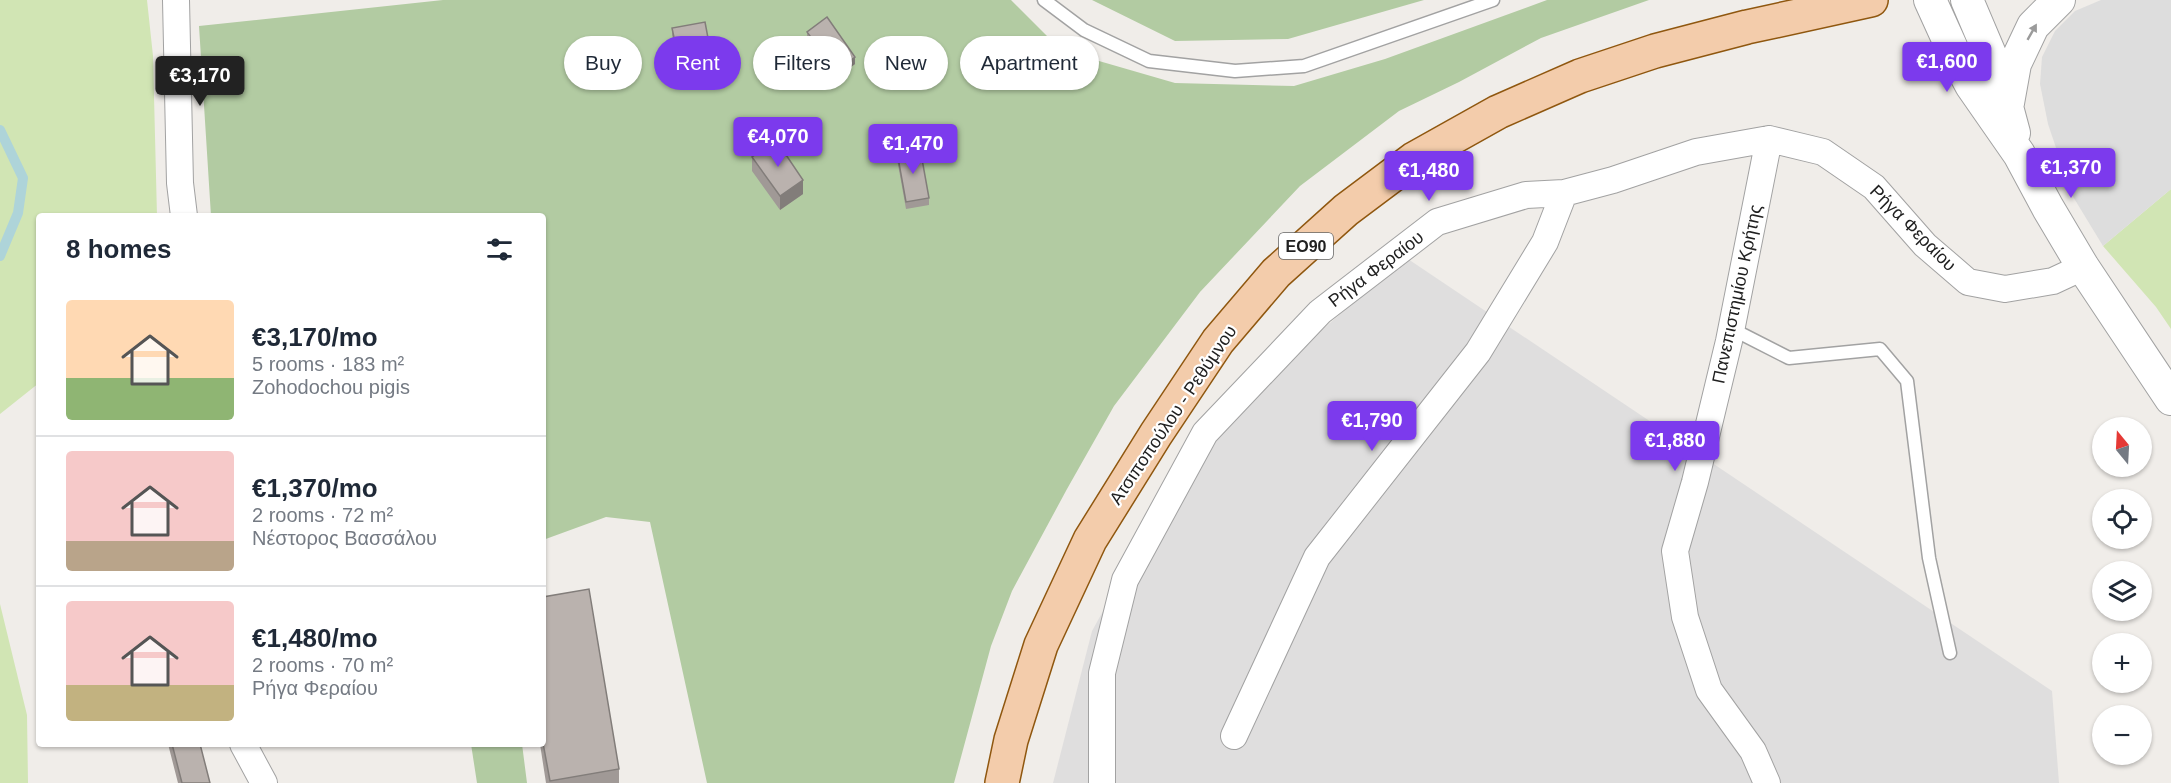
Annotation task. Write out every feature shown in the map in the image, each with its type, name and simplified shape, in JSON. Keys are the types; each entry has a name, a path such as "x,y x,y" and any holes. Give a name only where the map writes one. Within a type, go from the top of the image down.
{"main road":[{"name":"Ατσιποπούλου - Ρεθύμνου","path":"1002,783 1011,740 1041,645 1090,540 1156,434 1218,341 1285,265 1346,210 1414,159 1498,112 1580,76 1655,51 1748,27 1871,0"}],"street":[{"path":"176,0 180,183 184,213"},
{"path":"1930,0 1971,85 2019,154 2083,267 2171,399"},
{"path":"1967,0 1998,73 2019,154"},
{"path":"2007,107 2015,64 2034,26 2059,0"},
{"name":"Ρήγα Φεραίου","path":"1102,783 1102,673 1125,580 1205,433 1320,312 1437,222 1526,195 1564,193 1613,180 1696,152 1769,139 1823,152 1874,187 1925,245 1968,282 2005,290 2053,280 2083,267"},
{"name":"Πανεπιστημίου Κρήτης","path":"1767,783 1753,750 1709,690 1685,617 1675,551 1695,482 1732,329 1769,139"},
{"path":"1234,736 1317,557 1478,352 1545,242 1564,193"},
{"path":"245,747 264,783"}],"lane":[{"path":"1044,0 1084,30 1149,61 1235,71 1304,66 1493,0"},
{"path":"1732,329 1788,358 1881,349 1907,381 1929,558 1950,653"}],"shaded area":[{"path":"2101,0 2171,0 2171,189 2103,246 2072,195 2048,124 2040,84 2042,57 2055,31 2075,11"},
{"path":"1405,257 2052,691 2059,783 1053,783 1092,631 1198,439"}],"green space":[{"path":"0,0 147,0 153,56 157,213 36,213 36,385 0,414"},
{"path":"443,0 1011,0 1047,36 960,36 960,90 1099,90 1099,61 1175,83 1294,86 1385,59 1547,0 1649,0 1541,38 1399,111 1300,186 1200,292 1114,406 1012,591 991,646 954,783 707,783 650,522 606,517 546,539 546,213 211,213 199,26"},
{"path":"1092,0 1424,0 1288,39 1175,41"},
{"path":"2171,189 2171,329 2156,307 2103,246"},
{"path":"0,604 27,715 28,783 0,783"},
{"path":"471,747 522,747 527,783 477,783"}],"building":[{"path":"827,17 840,36 810,36 807,32"},
{"path":"705,22 708,36 674,36 672,28"},
{"path":"776,140 803,180 780,196 752,157"},
{"path":"920,148 929,198 906,202 897,152"},
{"path":"589,589 619,769 550,781 544,747 546,747 546,596"},
{"path":"173,747 201,747 210,783 182,783"}],"waterway":[{"path":"0,130 23,178 18,213 0,256"}]}
